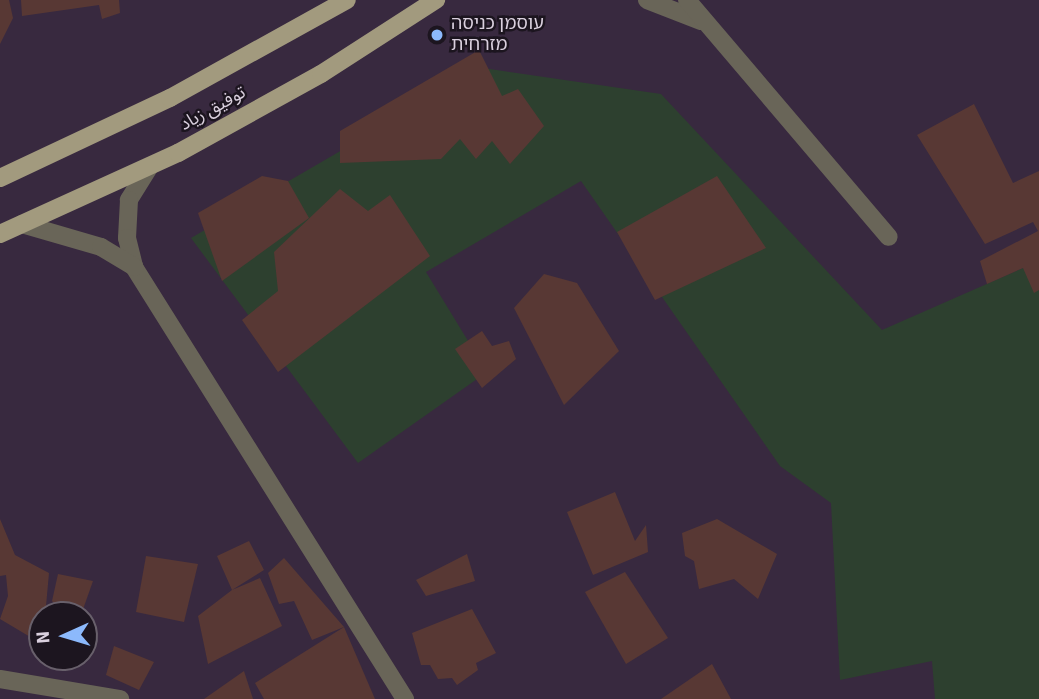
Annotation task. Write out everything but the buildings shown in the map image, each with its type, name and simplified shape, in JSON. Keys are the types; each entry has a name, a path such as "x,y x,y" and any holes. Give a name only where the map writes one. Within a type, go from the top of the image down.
{"main road":[{"name":"توفيق زياد","path":"0,178 170,98 347,0"},
{"name":"توفيق زياد","path":"0,234 150,166 321,74 436,0"}],"street":[{"path":"647,0 701,21"},
{"path":"687,0 701,21 890,237"},
{"path":"150,166 129,200 127,238 134,267 404,699"},
{"path":"22,224 101,247 134,267"},
{"path":"0,679 120,699"}],"green space":[{"path":"483,68 661,94 882,330 1039,261 1039,699 935,699 932,661 840,680 831,503 780,466 581,181 426,272 487,372 358,463 191,238"}],"place":[{"name":"עוסמן כניסה מזרחית","path":"437,35"}]}
